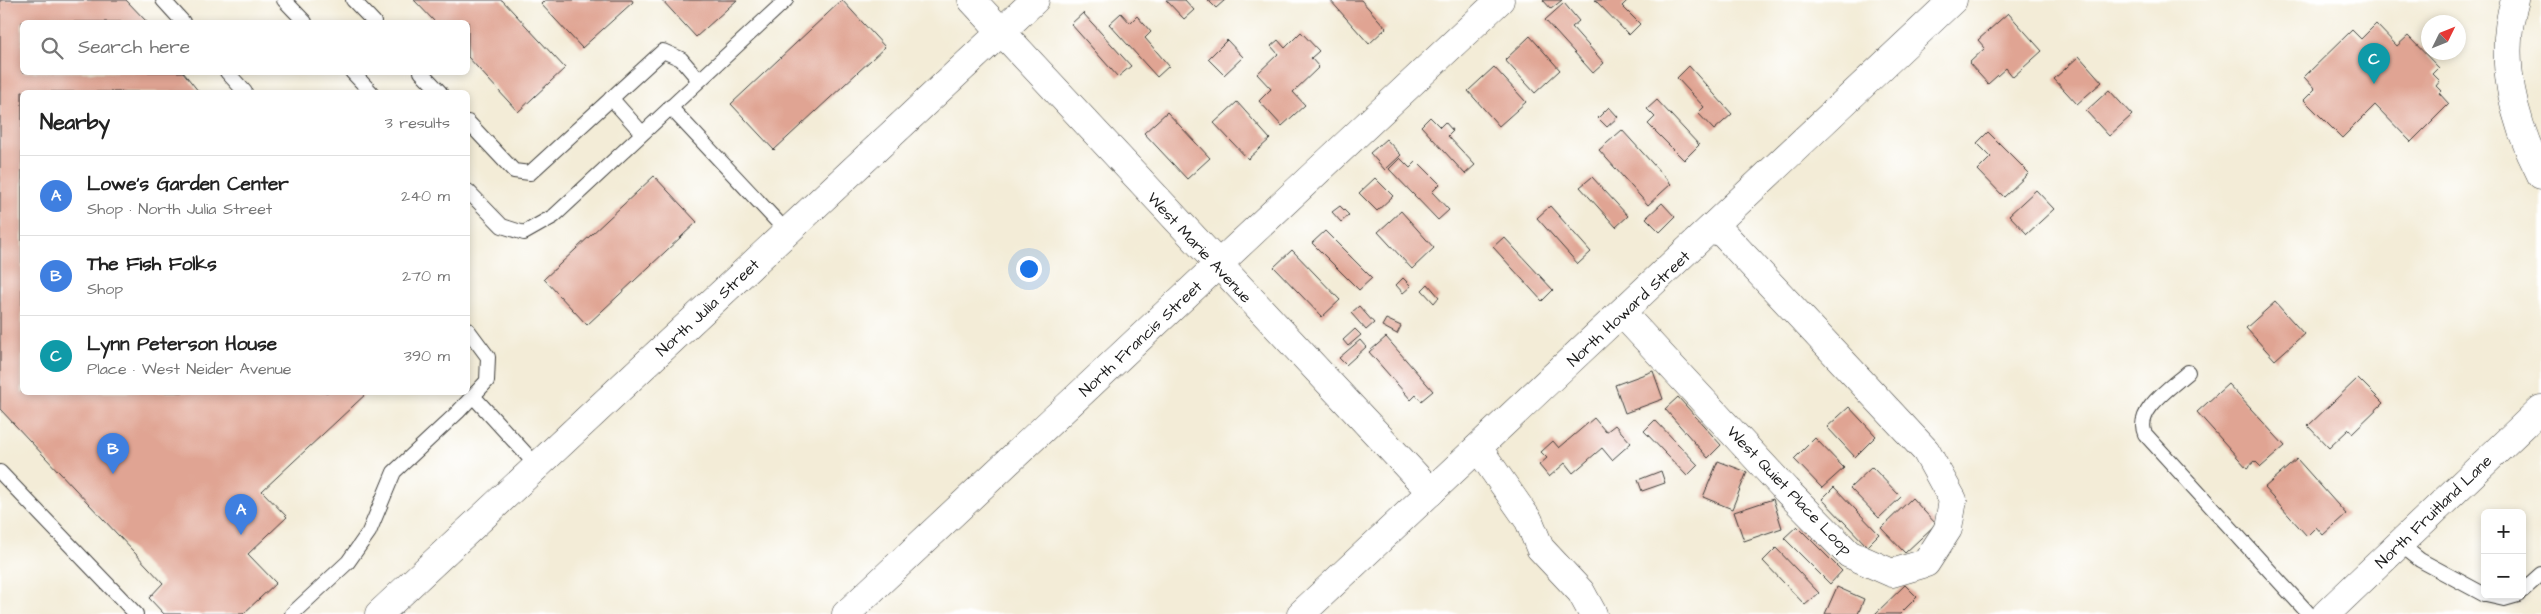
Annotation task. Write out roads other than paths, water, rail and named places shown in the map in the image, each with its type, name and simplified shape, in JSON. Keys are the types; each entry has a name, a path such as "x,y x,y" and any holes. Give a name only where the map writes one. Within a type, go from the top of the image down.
{"street":[{"name":"West Marie Avenue","path":"972,0 1218,266 1431,492"},
{"name":"North Julia Street","path":"379,614 1035,0"},
{"name":"North Francis Street","path":"846,614 1500,0"},
{"name":"North Howard Street","path":"1301,614 1716,226 1953,0"},
{"path":"2515,0 2511,14 2509,53 2512,101 2529,152 2541,175"},
{"name":"West Quiet Place Loop","path":"1622,313 1786,490 1849,554 1892,573 1926,563 1948,529 1953,500 1926,452 1716,226"},
{"name":"North Fruitland Lane","path":"2326,614 2541,409"},
{"path":"1478,448 1529,522 1540,548 1581,592 1593,614"}],"lane":[{"path":"162,0 180,20"},
{"path":"284,0 303,20"},
{"path":"353,0 372,20"},
{"path":"470,193 502,226 524,233 554,216 786,0"},
{"path":"470,124 514,171 530,173 663,51 681,59 699,80"},
{"path":"230,75 243,90"},
{"path":"355,75 368,90"},
{"path":"424,75 438,90"},
{"path":"611,98 642,133"},
{"path":"670,108 787,232"},
{"path":"292,614 353,554 369,532 394,472 487,381 488,358 470,333"},
{"path":"2188,372 2148,409 2142,420 2145,434 2309,614"},
{"path":"473,396 538,466"},
{"path":"0,472 136,614"},
{"path":"2400,544 2420,560 2481,593"},
{"path":"2526,587 2541,574"}],"place":[{"name":"Lynn Peterson House","path":"2374,84"},
{"name":"The Fish Folks","path":"113,474"},
{"name":"Lowe's Garden Center","path":"241,535"}]}
